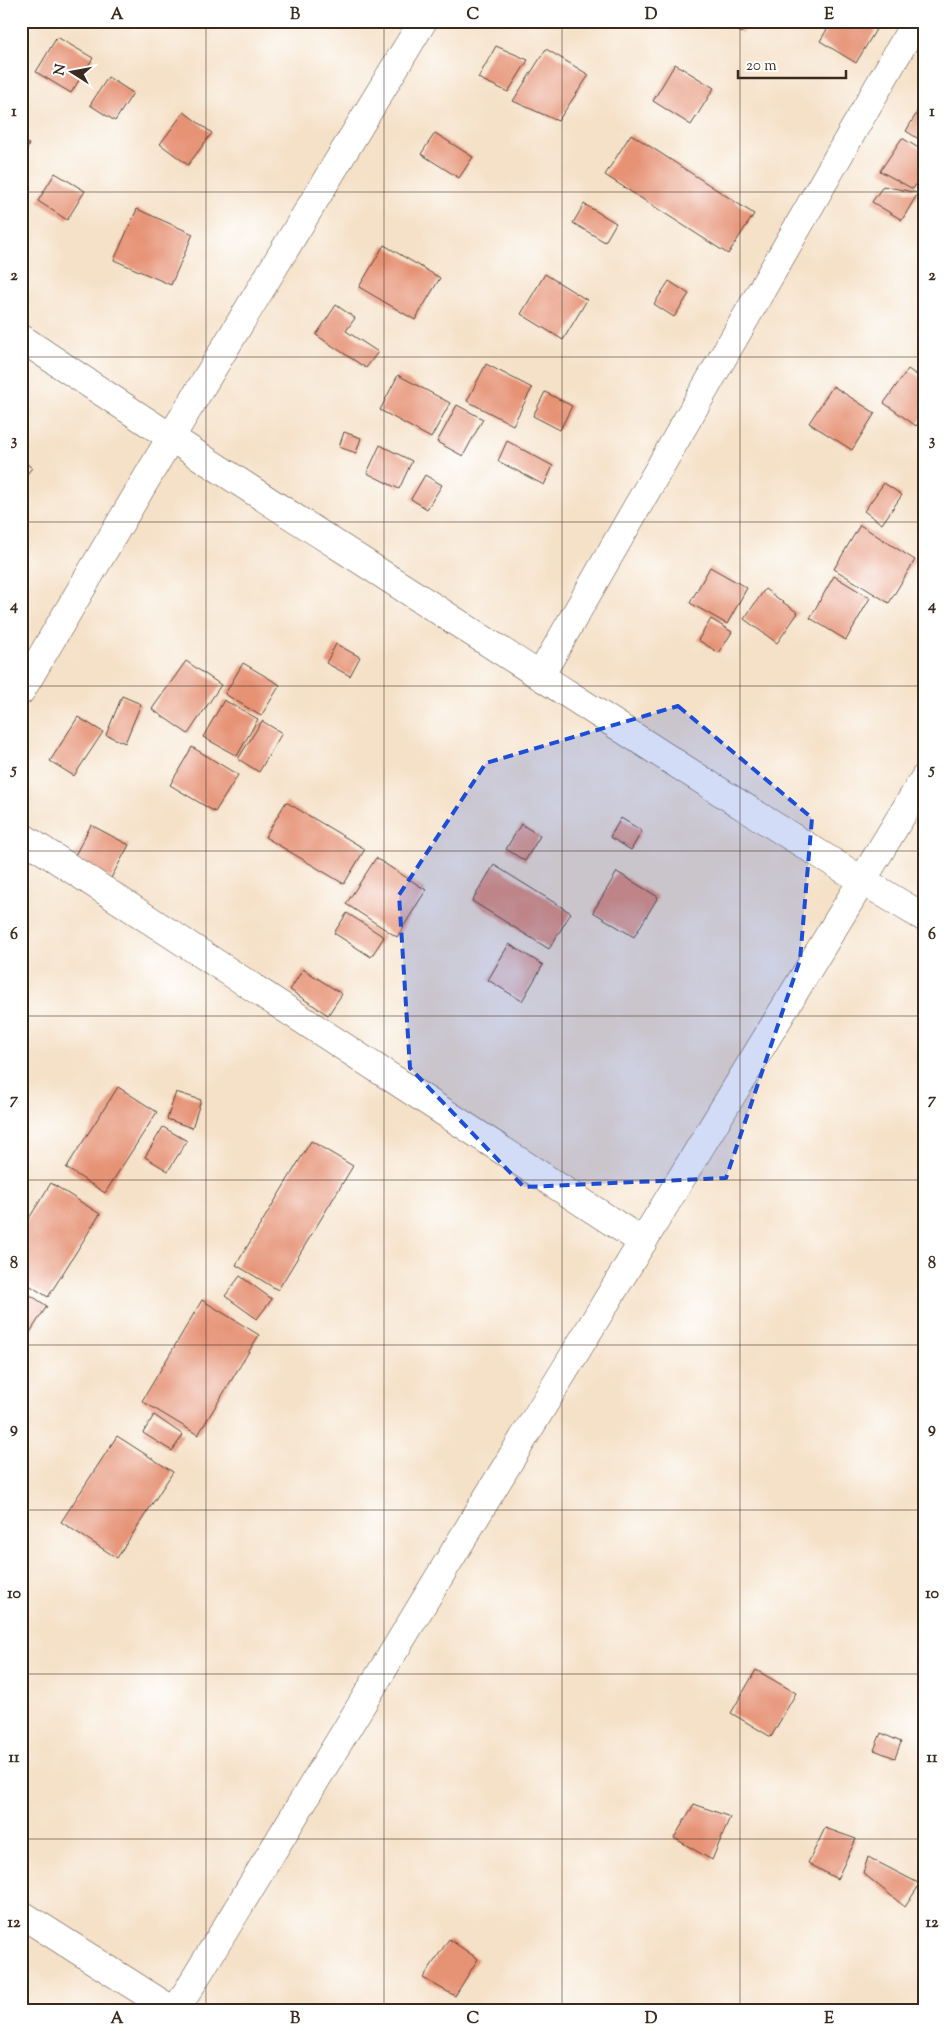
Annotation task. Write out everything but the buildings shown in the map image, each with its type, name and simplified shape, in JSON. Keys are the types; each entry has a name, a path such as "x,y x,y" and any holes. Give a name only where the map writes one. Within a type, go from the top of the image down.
{"street":[{"path":"21,691 171,437 423,21"},
{"path":"540,676 916,21"},
{"path":"21,338 540,676 925,918"},
{"path":"21,1914 174,2010 925,777"},
{"path":"21,836 642,1242"}],"highlighted area":[{"path":"678,706 812,818 800,960 726,1178 524,1187 410,1068 399,895 486,763"}]}
